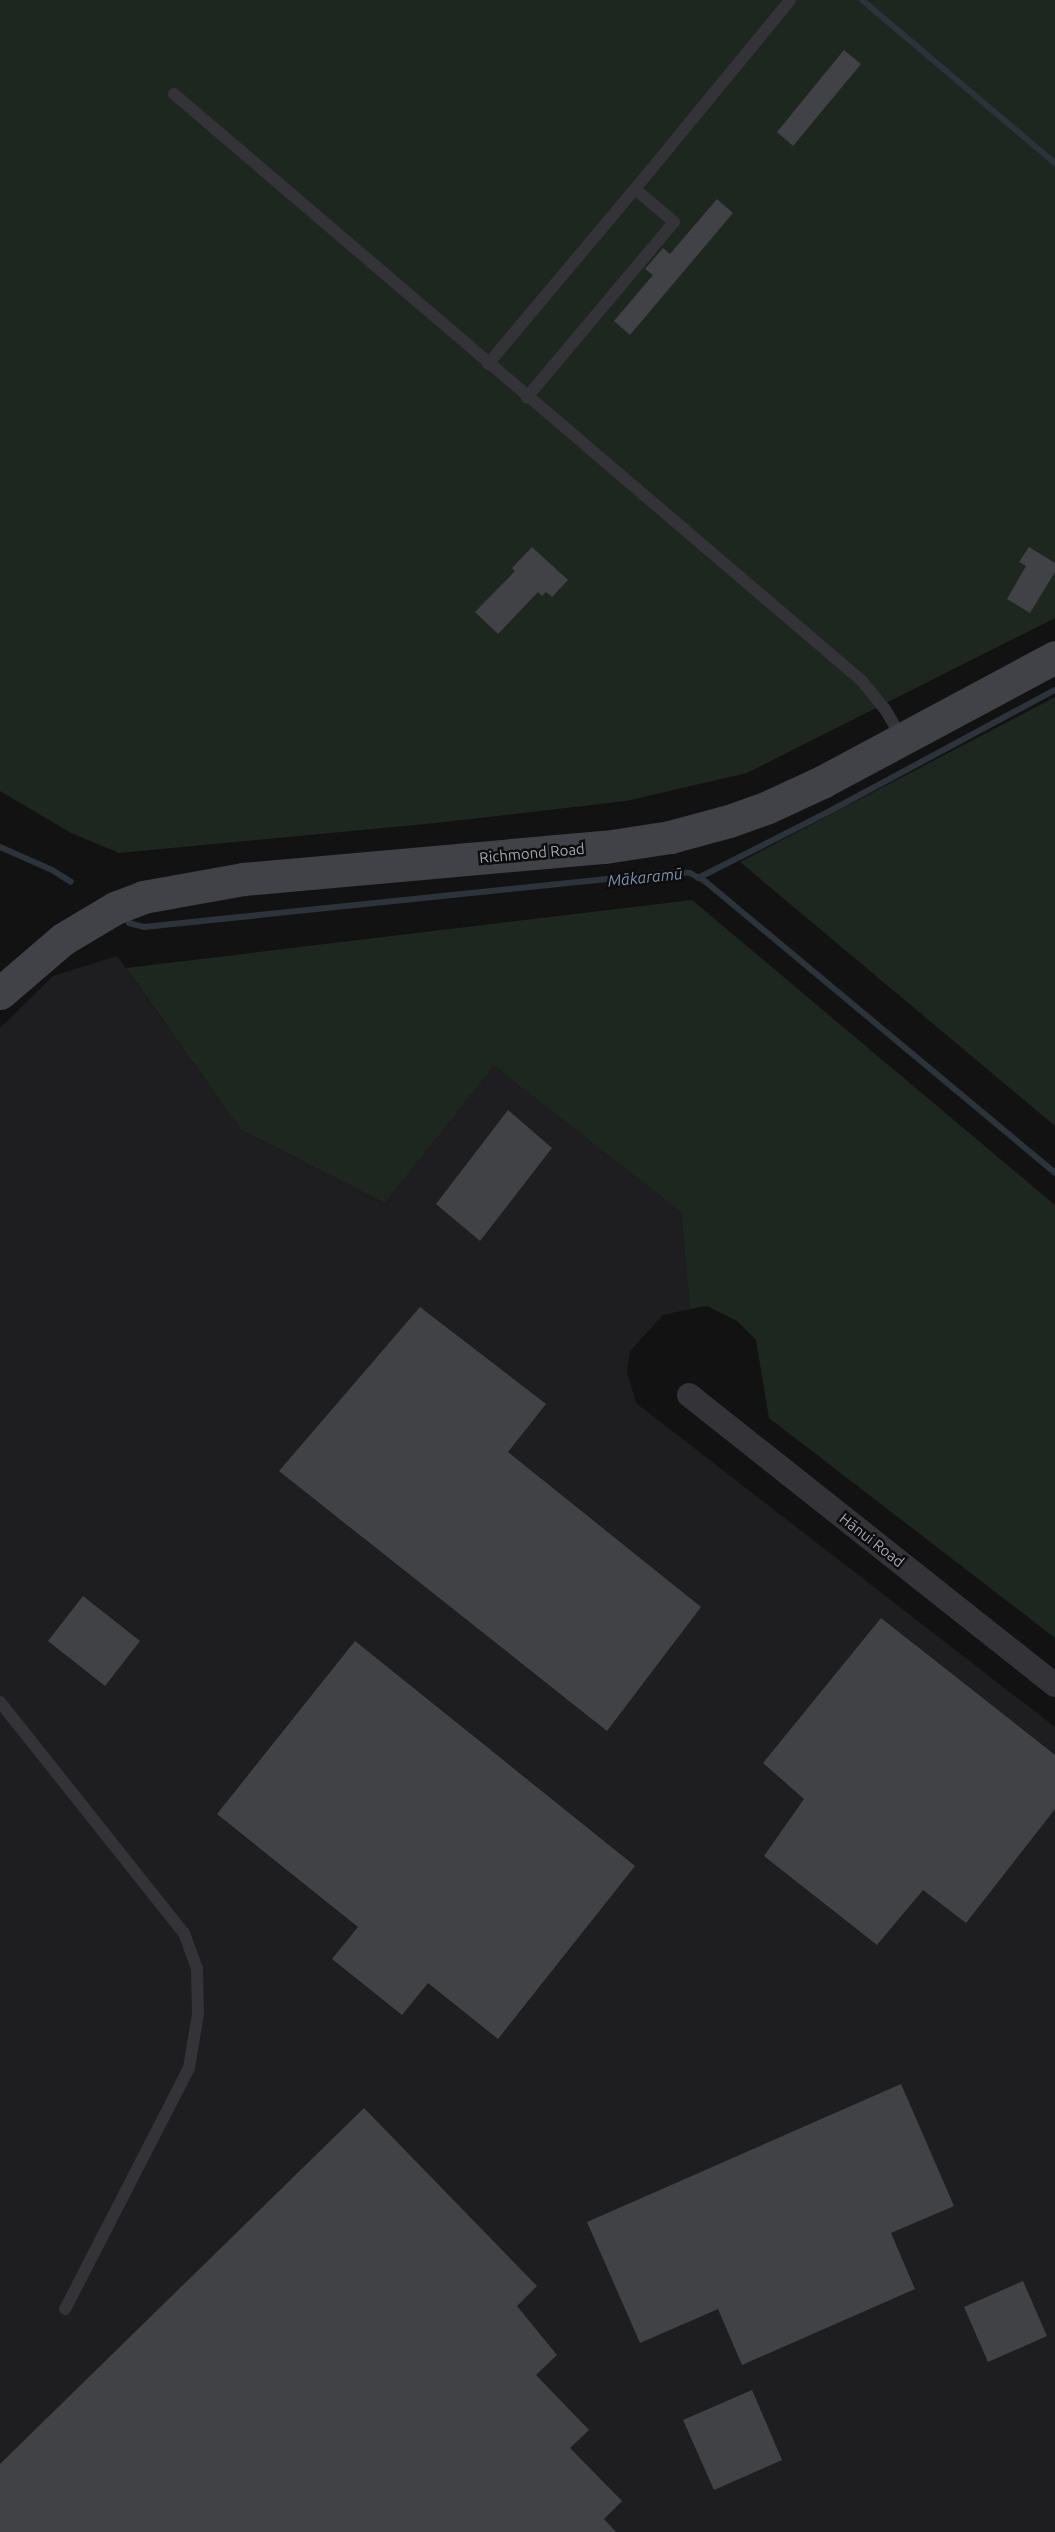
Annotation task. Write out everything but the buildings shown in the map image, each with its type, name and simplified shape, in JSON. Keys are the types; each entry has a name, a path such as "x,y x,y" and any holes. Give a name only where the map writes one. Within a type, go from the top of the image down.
{"street":[{"name":"Richmond Road","path":"0,993 63,939 116,908 143,897 243,879 605,847 670,837 768,807 903,739 1055,657"},
{"name":"Hānui Road","path":"689,1395 1055,1685"}],"lane":[{"path":"488,364 790,0"},
{"path":"174,94 862,681 885,710 903,739"},
{"path":"527,396 674,222 635,189"},
{"path":"0,1702 184,1934 197,1968 198,2014 189,2068 65,2309"}],"shaded area":[{"path":"0,0 1055,0 1055,618 747,773 626,801 436,823 119,853 71,833 0,791"},
{"path":"1055,697 1055,1126 740,862"},
{"path":"692,900 1055,1205 1055,1638 769,1418 756,1340 737,1321 707,1306 690,1309 681,1212 494,1066 385,1203 241,1130 126,968"},
{"path":"117,956 241,1130 385,1203 494,1066 681,1212 690,1309 663,1315 630,1351 627,1372 636,1403 1055,1727 1055,2532 0,2532 0,1028 53,976"}],"waterway":[{"path":"862,0 1055,163"},
{"path":"698,878 830,811 1055,690"},
{"name":"Mākaramū","path":"0,847 52,870 71,882"},
{"name":"Mākaramū","path":"129,923 144,927 674,872 690,873 706,882 1055,1173"}]}
